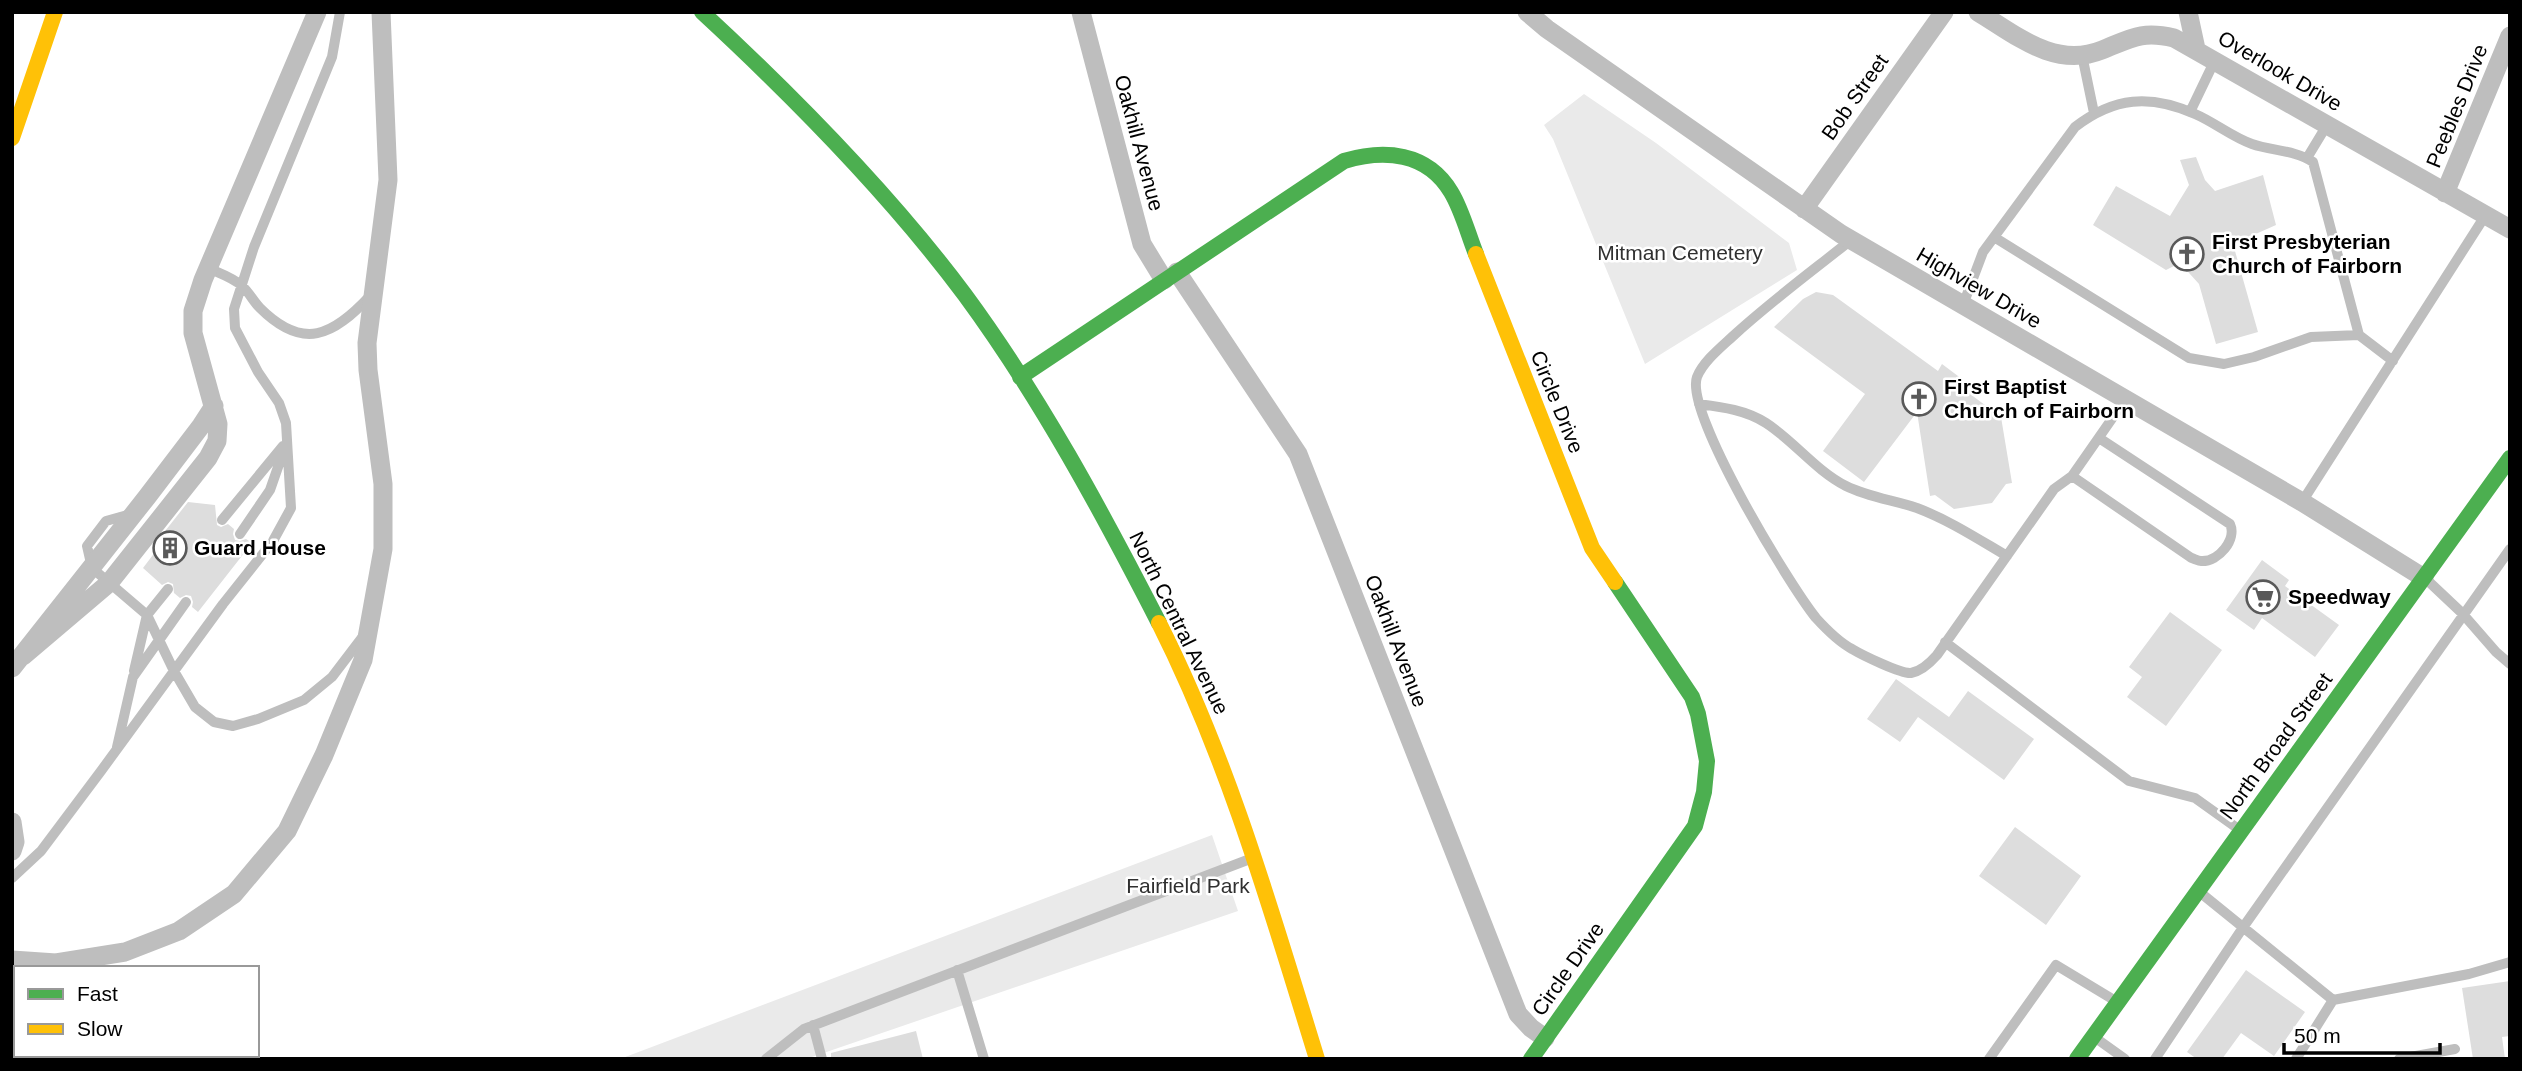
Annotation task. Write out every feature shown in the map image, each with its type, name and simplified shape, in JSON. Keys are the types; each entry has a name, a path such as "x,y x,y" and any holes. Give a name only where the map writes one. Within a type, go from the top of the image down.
{"main road":[{"path":"12,138 55,12"},
{"name":"North Central Avenue","path":"702,12 769,76 845,155 923,244 972,306 1064,447 1116,537 1222,763 1317,1059"},
{"name":"Circle Drive","path":"1020,377 1345,160 1363,154 1386,152 1423,164 1439,176 1455,200 1592,548 1692,697 1702,722 1707,748 1708,778 1695,826 1531,1059"},
{"name":"North Broad Street","path":"2077,1059 2510,458"}],"street":[{"path":"17,662 110,583 208,457 217,441 218,424 214,406 192,332 193,311 208,268 317,12"},
{"path":"12,960 56,963 125,952 179,931 234,894 287,831 324,755 363,660 383,549 383,484 367,344 388,180 381,12"},
{"name":"Oakhill Avenue","path":"1081,12 1142,244 1171,276 1298,454 1518,1014 1545,1038"},
{"name":"Highview Drive","path":"1527,12 1547,29 1852,240 2302,502 2424,578"},
{"name":"Bob Street","path":"1804,209 1944,12"},
{"name":"Overlook Drive","path":"1978,12 2045,51 2072,56 2102,50 2137,35 2174,37 2510,229"},
{"path":"2188,12 2196,49"},
{"name":"Peebles Drive","path":"2445,193 2510,36"},
{"path":"17,662 135,513 214,406"},
{"path":"12,822 15,842 12,851"}],"lane":[{"path":"12,878 41,851 116,752 223,604 274,541 291,508 286,423 279,403 258,372 235,328 234,309 254,247 332,57 340,12"},
{"path":"2082,55 2094,113"},
{"path":"2190,112 2215,60"},
{"path":"1963,305 1983,252 2075,127 2094,113 2121,103 2162,101 2190,112 2251,144 2307,158 2313,162 2359,335 2392,360"},
{"path":"2307,158 2327,125"},
{"path":"2302,502 2485,216"},
{"path":"1994,237 2189,358 2224,364 2254,357 2311,337 2359,335"},
{"path":"1852,240 1775,299 1716,352 1697,377 1695,388 1715,445 1745,506 1805,603 1818,620 1851,649 1907,673 1915,672 1930,663 2054,489 2072,476 2125,400"},
{"path":"208,268 242,286 259,307 286,330 313,335 339,325 373,294"},
{"path":"1699,404 1745,413 1765,422 1844,485 1861,493 1917,508 1945,520 2007,555"},
{"path":"2072,476 2200,562 2212,559 2231,540 2233,531 2222,517 2099,438"},
{"path":"222,520 288,440"},
{"path":"240,534 270,490 288,440"},
{"path":"2155,1059 2244,926 2462,613 2510,549"},
{"path":"92,568 147,615 195,707 214,722 233,726 258,719 304,699 332,677 369,629"},
{"path":"2424,578 2462,613 2510,664"},
{"path":"116,752 147,615 168,589"},
{"path":"132,677 186,602"},
{"path":"1945,642 2129,781 2195,798 2241,831"},
{"path":"766,1059 813,1025 1254,857"},
{"path":"2198,891 2333,1000"},
{"path":"2296,1059 2333,1000 2469,974 2510,962"},
{"path":"1989,1059 2056,965 2117,1003"},
{"path":"957,970 984,1059"},
{"path":"813,1025 822,1059"},
{"path":"2094,1036 2125,1059"},
{"path":"2399,1059 2455,1049"}],"green space":[{"name":"Mitman Cemetery","path":"1584,94 1656,143 1789,243 1797,270 1645,364 1553,139 1544,125"},
{"name":"Fairfield Park","path":"1212,835 1238,911 806,1059 620,1059"}],"building":[{"name":"First Presbyterian Church of Fairborn","path":"2196,157 2205,180 2215,191 2263,175 2276,225 2233,244 2258,332 2216,344 2199,284 2180,263 2166,270 2093,225 2116,186 2170,216 2189,185 2180,160"},
{"name":"First Baptist Church of Fairborn","path":"1816,292 1833,295 1938,371 1942,364 1962,379 1958,385 2001,417 2012,483 2006,484 1992,503 1954,509 1935,495 1930,496 1917,412 1864,482 1823,451 1865,394 1774,327 1803,299"},
{"path":"188,502 215,505 217,525 221,527 228,524 234,529 235,540 246,539 252,543 198,612 192,607 191,596 180,598 174,593 173,584 168,582 162,585 143,568 165,539 162,535"},
{"path":"2262,560 2289,580 2285,586 2339,625 2315,657 2262,618 2254,630 2226,610"},
{"path":"2170,612 2222,650 2166,726 2127,697 2142,677 2129,667"},
{"path":"1896,679 1949,717 1968,691 2034,739 2004,780 1918,717 1900,742 1867,719"},
{"path":"2015,827 2081,876 2046,925 1979,876"},
{"path":"2246,970 2305,1012 2274,1056 2241,1033 2222,1059 2197,1059 2187,1052"},
{"path":"2510,981 2510,1036 2502,1037 2505,1059 2473,1059 2462,988"},
{"path":"916,1031 923,1059 831,1059 831,1053"}],"traffic: fast":[{"path":"702,12 772,78 873,183 965,295 1044,414 1115,538 1159,623"},
{"path":"1020,377 1344,161 1389,155 1417,161 1430,169 1455,199 1476,254"},
{"path":"2077,1059 2510,458"},
{"path":"1531,1059 1695,826 1704,792 1707,761 1692,697 1615,582"}],"traffic: slow":[{"path":"12,138 55,12"},
{"path":"1476,254 1592,548 1615,582"},
{"path":"1159,623 1207,729 1228,783 1317,1059"}],"place":[{"name":"First Presbyterian Church of Fairborn","path":"2187,254"},
{"name":"First Baptist Church of Fairborn","path":"1919,399"},
{"name":"Guard House","path":"170,548"},
{"name":"Speedway","path":"2263,597"}]}
